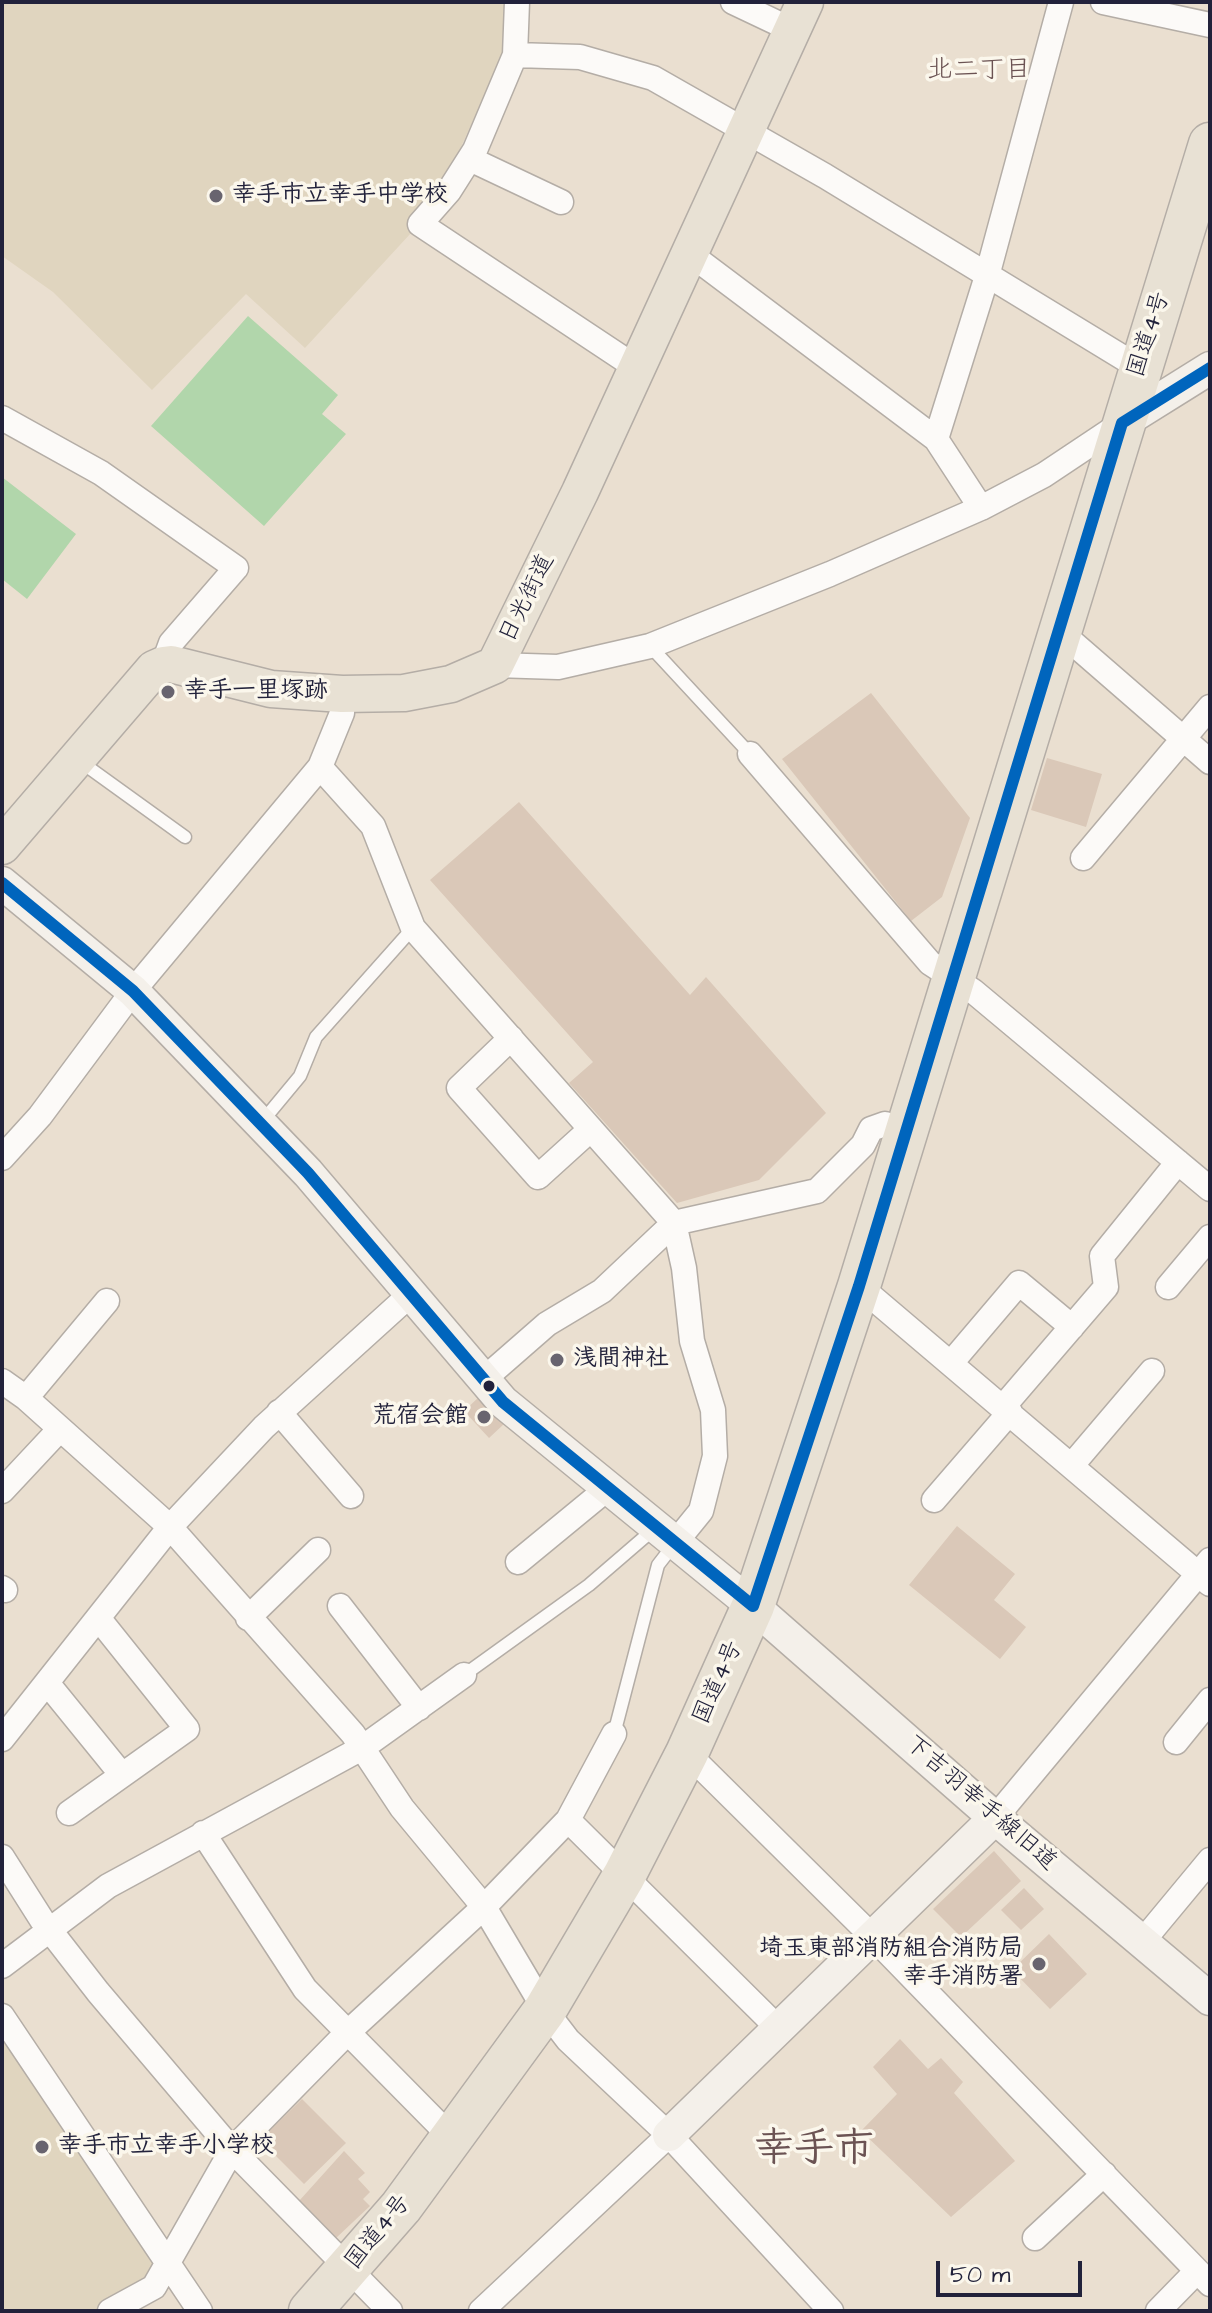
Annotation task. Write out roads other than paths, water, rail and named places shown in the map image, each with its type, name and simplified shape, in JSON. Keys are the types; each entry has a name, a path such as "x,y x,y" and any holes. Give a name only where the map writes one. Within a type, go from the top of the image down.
{"highway":[{"name":"国道4号","path":"310,2311 349,2270 453,2139 545,2010 624,1876 687,1753 753,1606 859,1286 1058,630 1210,144"}],"main road":[{"name":"日光街道","path":"163,665 171,664 271,689 342,694 404,693 451,684 495,665 637,368 799,16"},
{"path":"2,846 154,669 163,665"}],"street":[{"path":"517,2 515,55 470,159 449,191 420,224 637,368"},
{"path":"733,2 799,16"},
{"path":"936,439 987,276 1061,2"},
{"path":"1103,2 1210,25"},
{"path":"515,55 580,57 653,78 747,131 1140,368"},
{"path":"470,159 561,202"},
{"path":"690,254 936,439 981,508"},
{"path":"495,665 558,667 650,646 830,574 981,508 1044,475 1210,368"},
{"path":"2,418 101,473 236,568 171,643 163,665"},
{"path":"1058,630 1210,762"},
{"path":"2,1158 40,1116 133,991 320,767 342,713 342,694"},
{"path":"1083,858 1210,707"},
{"path":"750,754 930,963 952,977 1210,1189"},
{"path":"320,767 373,826 413,928 674,1223 684,1268 692,1341 713,1410 715,1456 701,1511 666,1535"},
{"name":"下吉羽幸手線旧道","path":"2,883 83,946 133,991 261,1123 412,1293 503,1402 753,1606 995,1818 1210,1999"},
{"path":"511,1038 459,1088 538,1177 591,1129"},
{"path":"484,1379 547,1324 602,1291 674,1223 817,1191 863,1145 871,1129 885,1124 907,1131"},
{"path":"934,1500 1106,1287 1102,1256 1178,1162"},
{"path":"1168,1287 1210,1237"},
{"path":"951,1363 1019,1283 1072,1327"},
{"path":"481,2311 669,2135 995,1818 1206,1573 859,1286"},
{"path":"2,1739 170,1527 279,1412 412,1293"},
{"path":"26,1398 107,1301"},
{"path":"1072,1465 1152,1371"},
{"path":"2,1381 26,1398 170,1527 362,1748 402,1808 484,1907 545,2010 568,2040 669,2135 831,2311"},
{"path":"279,1412 351,1496"},
{"path":"2,1491 60,1429"},
{"path":"518,1562 608,1488"},
{"path":"248,1618 318,1550"},
{"path":"340,1606 419,1708"},
{"path":"69,1813 187,1729 99,1619"},
{"path":"2,1966 108,1886 362,1748 464,1675"},
{"path":"48,1684 122,1775"},
{"path":"1176,1742 1210,1700"},
{"path":"110,2311 154,2287 232,2150 346,2034 484,1907 568,1820 614,1734"},
{"path":"687,1753 874,1938 1204,2277 1158,2311"},
{"path":"568,1820 779,2029"},
{"path":"203,1833 305,1989 346,2034 453,2139"},
{"path":"2,1857 50,1930 98,1992 232,2150 390,2311"},
{"path":"1142,1942 1210,1860"},
{"path":"2,2016 200,2311"},
{"path":"1035,2238 1104,2174"}],"lane":[{"path":"650,646 750,754"},
{"path":"75,758 185,837"},
{"path":"261,1123 300,1076 316,1037 413,928"},
{"path":"464,1675 618,1562 666,1535"},
{"path":"614,1734 666,1535"}],"place":[{"name":"幸手市立幸手中学校","path":"216,196"},
{"name":"幸手一里塚跡","path":"168,692"},
{"name":"浅間神社","path":"557,1360"},
{"name":"荒宿会館","path":"484,1417"},
{"name":"埼玉東部消防組合消防局 幸手消防署","path":"1039,1964"},
{"name":"幸手市立幸手小学校","path":"42,2147"}],"district":[{"name":"北二丁目","path":"979,72"},
{"name":"幸手市","path":"814,2152"}]}
